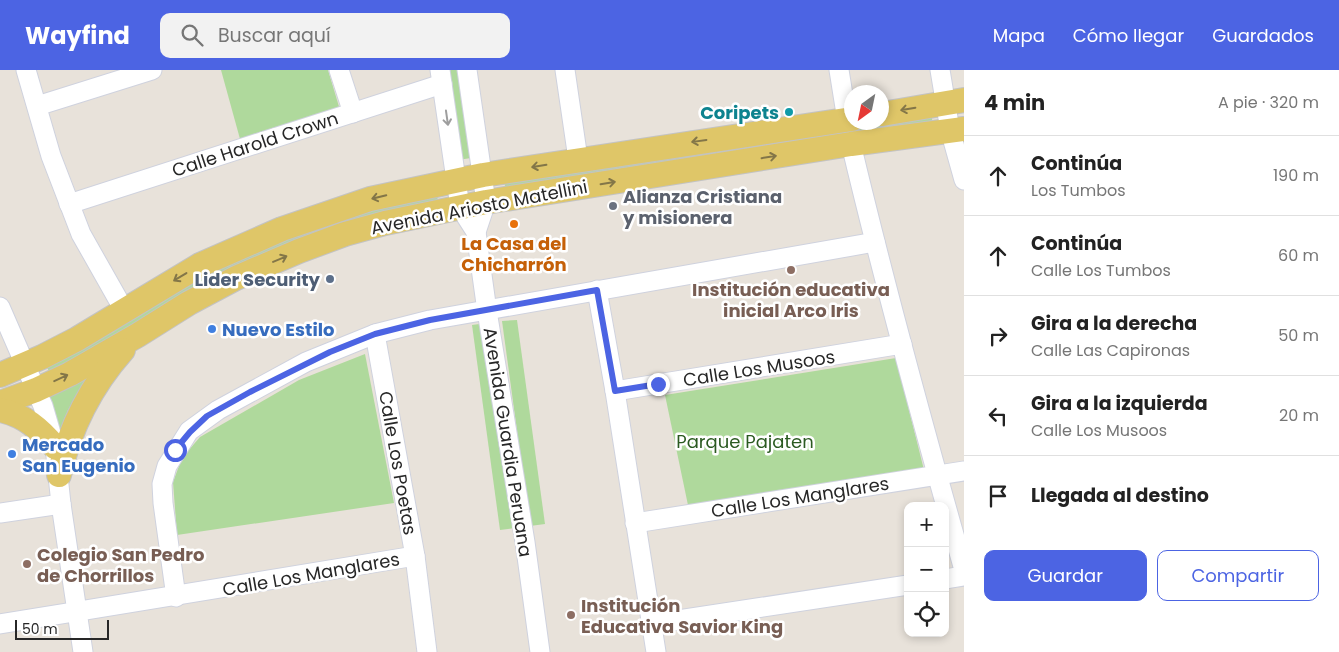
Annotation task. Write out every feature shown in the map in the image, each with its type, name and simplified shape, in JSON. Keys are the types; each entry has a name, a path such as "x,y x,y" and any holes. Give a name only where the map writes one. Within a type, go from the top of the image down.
{"main road":[{"path":"889,113 954,101"},
{"name":"Avenida Ariosto Matellini","path":"0,375 77,339 200,265 282,229 370,199 483,175 844,120"},
{"name":"Avenida Ariosto Matellini","path":"0,404 70,374 189,303 236,278 345,234 486,202 850,144 957,129"},
{"path":"59,475 70,436 87,398 110,364 138,335"},
{"path":"0,410 28,420 55,447"}],"street":[{"path":"26,70 51,156 68,204 81,234 124,310"},
{"path":"37,106 152,70"},
{"path":"339,70 353,114"},
{"name":"Avenida Guardia Peruana","path":"467,70 486,202 476,232"},
{"path":"565,70 578,160"},
{"path":"839,70 844,94"},
{"path":"940,70 954,101 964,180"},
{"name":"Calle Harold Crown","path":"68,204 353,114 441,77"},
{"name":"Avenida Guardia Peruana","path":"441,77 460,207 476,232 525,542 540,652"},
{"path":"850,144 964,570"},
{"path":"176,596 162,503 162,484 167,466 182,440 207,416 306,362 375,334 430,320 875,242"},
{"path":"597,290 615,391 656,652"},
{"path":"0,308 43,406 55,447 61,504 83,652"},
{"name":"Calle Los Poetas","path":"375,334 415,556 427,652"},
{"name":"Calle Los Musoos","path":"615,391 902,344"},
{"name":"Calle Los Manglares","path":"635,524 964,471"},
{"path":"0,513 61,504"},
{"name":"Calle Los Manglares","path":"0,624 415,556"},
{"path":"949,578 964,576"},
{"path":"652,624 904,586"}],"green space":[{"path":"221,70 328,70 340,110 240,139"},
{"path":"446,70 457,70 471,158 458,160"},
{"path":"931,111 933,126 506,193 504,179 844,125 844,130 889,130 889,120"},
{"path":"437,190 438,206 378,219 52,377 44,362 245,251"},
{"path":"517,320 545,524 530,526 502,321"},
{"path":"487,323 515,528 500,530 472,325"},
{"path":"365,354 394,503 177,535 173,482 182,458 200,437 299,380"},
{"name":"Parque Pajaten","path":"896,358 924,470 689,510 665,395"},
{"path":"88,377 68,410 57,437 49,399 50,395"}],"place":[{"name":"Coripets","path":"789,112"},
{"name":"Alianza Cristiana y misionera","path":"613,206"},
{"name":"La Casa del Chicharrón","path":"514,224"},
{"name":"Institución educativa inicial Arco Iris","path":"791,270"},
{"name":"Lider Security","path":"330,279"},
{"name":"Nuevo Estilo","path":"212,329"},
{"name":"Mercado San Eugenio","path":"12,454"},
{"name":"Colegio San Pedro de Chorrillos","path":"27,564"},
{"name":"Institución Educativa Savior King","path":"571,615"}],"route":[{"path":"175,450 197,424 207,416 306,362 375,334 430,320 597,290 615,391 658,384"}]}
